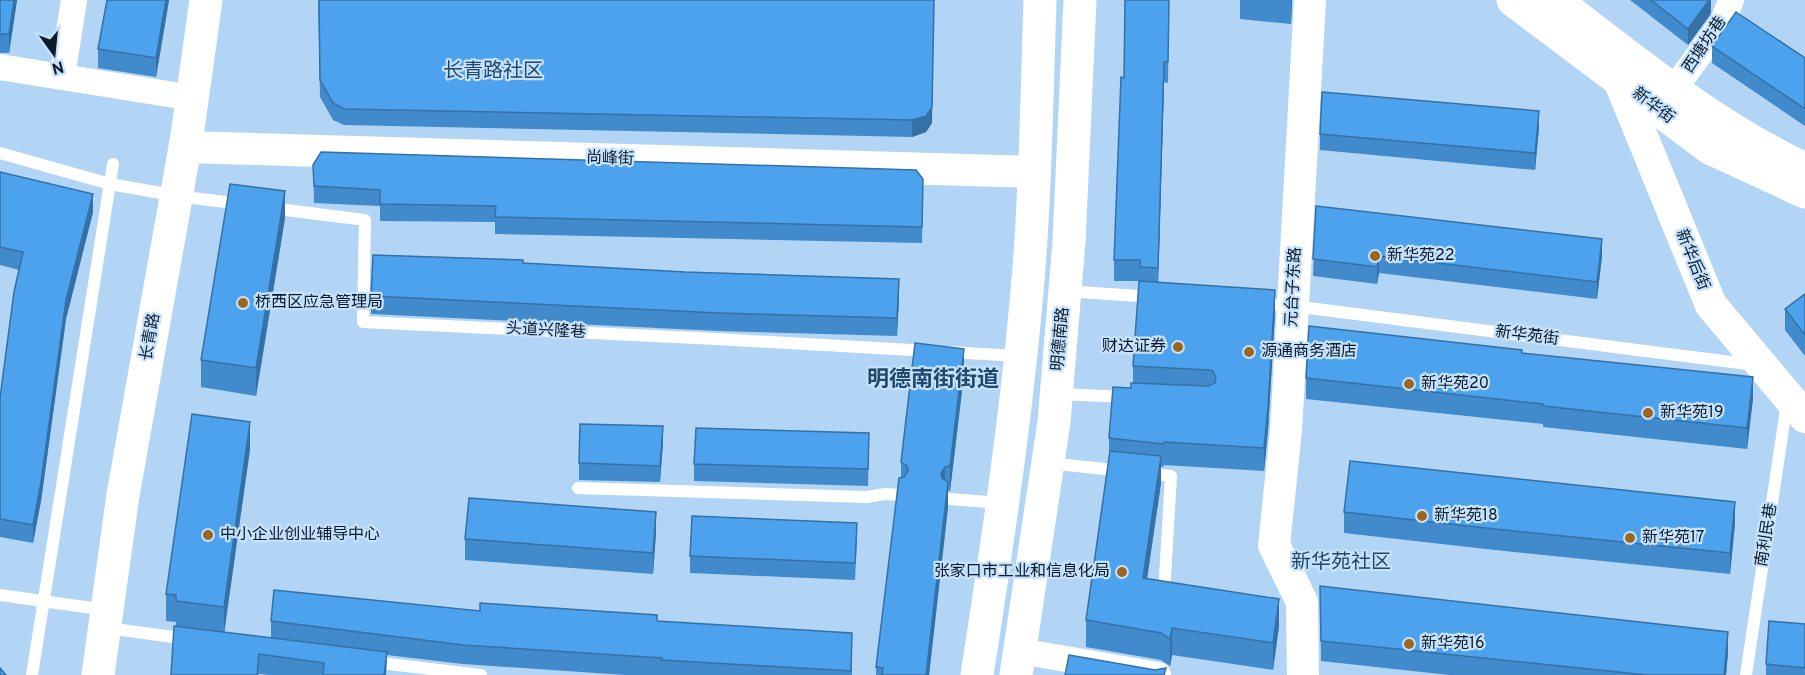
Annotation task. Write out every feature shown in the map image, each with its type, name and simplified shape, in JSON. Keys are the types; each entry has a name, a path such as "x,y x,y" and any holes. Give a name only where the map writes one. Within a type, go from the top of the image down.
{"main road":[{"name":"长青路","path":"98,675 123,495 177,196 206,0"},
{"path":"977,675 1021,356 1035,171 1040,0"},
{"name":"明德南路","path":"1018,663 1057,394 1069,242 1080,0"},
{"name":"新华街","path":"1513,0 1710,148 1805,192"},
{"name":"新华街","path":"1555,0 1719,122 1774,154 1805,168"},
{"path":"1008,460 1048,463"}],"street":[{"path":"62,77 74,0"},
{"name":"元台子东路","path":"1304,675 1302,602 1274,545 1286,431 1310,0"},
{"name":"西塘坊巷","path":"1674,89 1723,22 1731,0"},
{"path":"0,67 193,98"},
{"name":"新华后街","path":"1619,80 1710,305 1796,407"},
{"name":"尚峰街","path":"185,147 1035,171"},
{"path":"1018,663 1158,675"}],"lane":[{"path":"0,153 110,184 177,196"},
{"path":"32,675 113,164"},
{"name":"头道兴隆巷","path":"177,196 365,220 363,322 727,339 1021,356"},
{"path":"1065,291 1168,298"},
{"name":"新华苑街","path":"1247,303 1293,306 1762,366"},
{"path":"1057,394 1141,398"},
{"name":"南利民巷","path":"1746,675 1796,407"},
{"path":"1048,463 1171,476 1164,594"},
{"path":"578,488 867,497 885,494 900,495"},
{"path":"949,499 1002,503"},
{"path":"0,595 43,601 106,619 204,641"},
{"path":"362,661 481,675"}],"building":[{"path":"0,0 14,0 9,34 0,34"},
{"path":"107,0 166,0 156,58 98,49"},
{"path":"319,0 934,0 932,107 926,116 912,120 344,109 333,103 320,80"},
{"path":"1125,0 1169,0 1168,62 1164,62 1158,268 1140,267 1140,260 1114,260 1121,77 1124,78"},
{"path":"1651,0 1709,0 1688,29"},
{"path":"1736,12 1805,58 1805,109 1712,46"},
{"path":"1322,92 1539,111 1535,153 1320,134"},
{"path":"321,152 916,170 923,179 922,227 495,217 496,206 380,204 380,190 314,186 313,165"},
{"path":"0,172 93,194 66,300 33,525 0,519 0,398 14,292 23,252 0,247"},
{"name":"桥西区应急管理局","path":"230,184 285,191 256,368 201,360"},
{"path":"1316,206 1602,239 1597,282 1379,256 1377,267 1313,259"},
{"path":"373,255 523,260 523,263 685,272 899,279 897,318 719,313 371,296"},
{"path":"1139,281 1275,290 1264,448 1164,442 1163,444 1109,438 1113,387 1131,388 1131,383 1208,386 1215,383 1216,378 1213,371 1208,370 1133,366"},
{"path":"1805,294 1805,335 1785,309"},
{"path":"1309,326 1522,350 1522,353 1753,377 1747,428 1306,378"},
{"path":"915,343 964,349 950,466 945,467 941,473 942,478 948,482 926,675 882,675 883,668 876,667 899,478 904,477 908,471 907,466 901,462"},
{"name":"中小企业创业辅导中心","path":"192,414 250,422 224,607 176,601 176,595 166,594"},
{"path":"580,424 663,426 660,466 579,463"},
{"path":"696,428 869,433 868,469 694,464"},
{"path":"1110,451 1161,456 1143,578 1279,599 1273,643 1172,628 1170,639 1161,633 1086,620"},
{"path":"1350,461 1735,502 1730,553 1344,512"},
{"path":"469,498 656,512 653,553 465,539"},
{"path":"692,516 857,523 855,563 690,556"},
{"path":"1320,586 1728,632 1724,675 1647,675 1321,641"},
{"path":"274,590 480,611 480,603 657,615 657,621 852,633 851,671 463,645 271,621"},
{"path":"1769,621 1805,624 1805,668 1766,664"},
{"path":"174,626 387,652 384,675 323,675 324,663 259,654 257,675 171,675"},
{"path":"1069,655 1155,670 1166,668 1164,675 1065,675"}],"place":[{"name":"新华苑22","path":"1375,256"},
{"name":"桥西区应急管理局","path":"243,303"},
{"name":"财达证券","path":"1178,347"},
{"name":"源通商务酒店","path":"1249,352"},
{"name":"新华苑20","path":"1409,384"},
{"name":"新华苑19","path":"1648,413"},
{"name":"新华苑18","path":"1422,516"},
{"name":"中小企业创业辅导中心","path":"208,535"},
{"name":"新华苑17","path":"1630,538"},
{"name":"张家口市工业和信息化局","path":"1122,572"},
{"name":"新华苑16","path":"1409,644"}],"district":[{"name":"长青路社区","path":"493,72"},
{"name":"明德南街街道","path":"933,380"},
{"name":"新华苑社区","path":"1341,563"}]}
